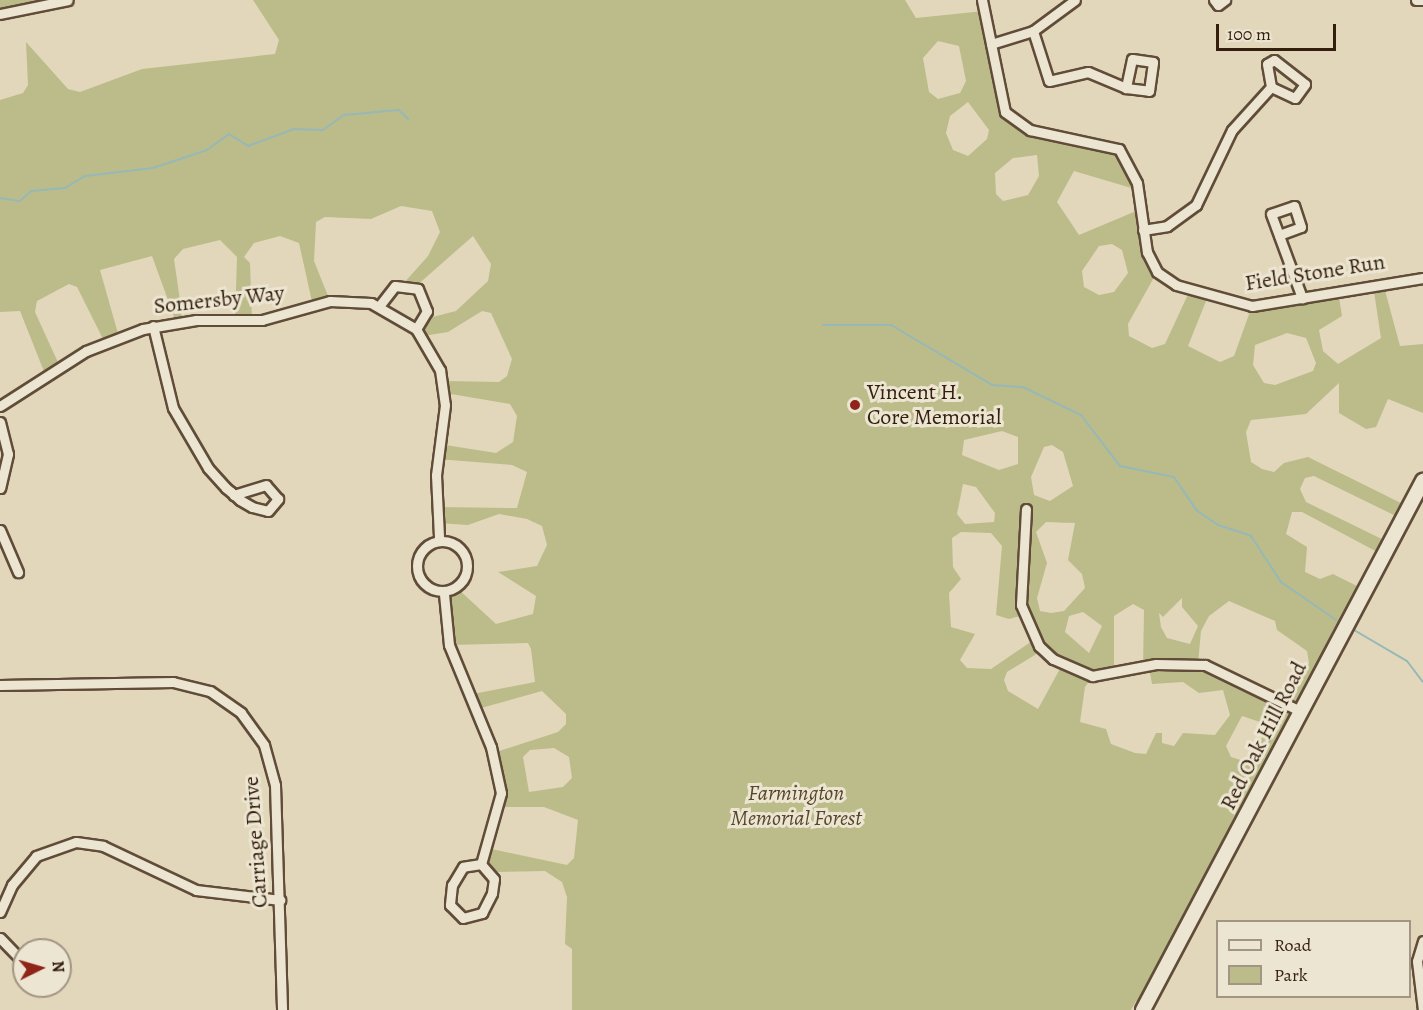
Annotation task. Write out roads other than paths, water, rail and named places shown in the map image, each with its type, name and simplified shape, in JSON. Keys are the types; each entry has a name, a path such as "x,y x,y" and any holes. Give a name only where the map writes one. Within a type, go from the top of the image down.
{"street":[{"path":"0,14 68,0"},
{"name":"Field Stone Run","path":"982,0 1005,112 1030,130 1119,149 1137,183 1143,230 1157,272 1176,285 1252,306 1423,278"},
{"path":"991,44 1033,31 1075,0"},
{"path":"1214,0 1218,5 1225,0"},
{"path":"1416,0 1423,0"},
{"path":"1033,31 1048,81 1088,72 1126,88"},
{"path":"1274,60 1305,84 1295,98 1271,87 1267,64 1274,60"},
{"path":"1143,230 1167,226 1196,206 1232,130 1271,87"},
{"path":"1279,235 1302,298"},
{"path":"380,305 395,286 418,289 427,311 416,329"},
{"name":"Somersby Way","path":"0,406 86,351 153,326 262,320 339,300 380,305 416,329 437,360 445,393 436,475 439,537"},
{"path":"153,326 167,389 183,430 208,468 234,495"},
{"path":"0,422 8,454 0,488"},
{"name":"Red Oak Hill Road","path":"1143,1010 1423,481"},
{"path":"1026,509 1021,605 1035,639 1053,659 1092,676 1156,664 1205,665 1300,711"},
{"path":"0,530 18,572"},
{"path":"439,537 453,541 462,560 460,582 444,594 427,587 421,568 424,547 439,537"},
{"path":"444,594 452,656 491,747 501,793 481,864"},
{"name":"Carriage Drive","path":"0,685 173,682 227,701 253,729 271,764 280,900 282,1010"},
{"path":"0,912 12,885 36,856 76,842 103,846 196,890 280,900"},
{"path":"481,864 494,879 492,894 482,914 462,918 450,904 452,885 463,867 481,864"},
{"path":"0,938 12,950"},
{"path":"1423,941 1417,961 1423,1010"}],"waterway":[{"path":"0,198 20,201 31,191 65,188 85,176 153,168 207,150 229,134 248,146 294,129 323,130 344,115 399,110 408,119"},
{"path":"823,325 891,325 992,385 1023,387 1081,415 1120,466 1174,477 1196,510 1218,525 1251,536 1281,582 1336,620"},
{"path":"1354,630 1407,661 1423,682"}],"place":[{"name":"Vincent H. Core Memorial","path":"855,405"}],"park label":[{"name":"Farmington Memorial Forest","path":"796,806"}]}
